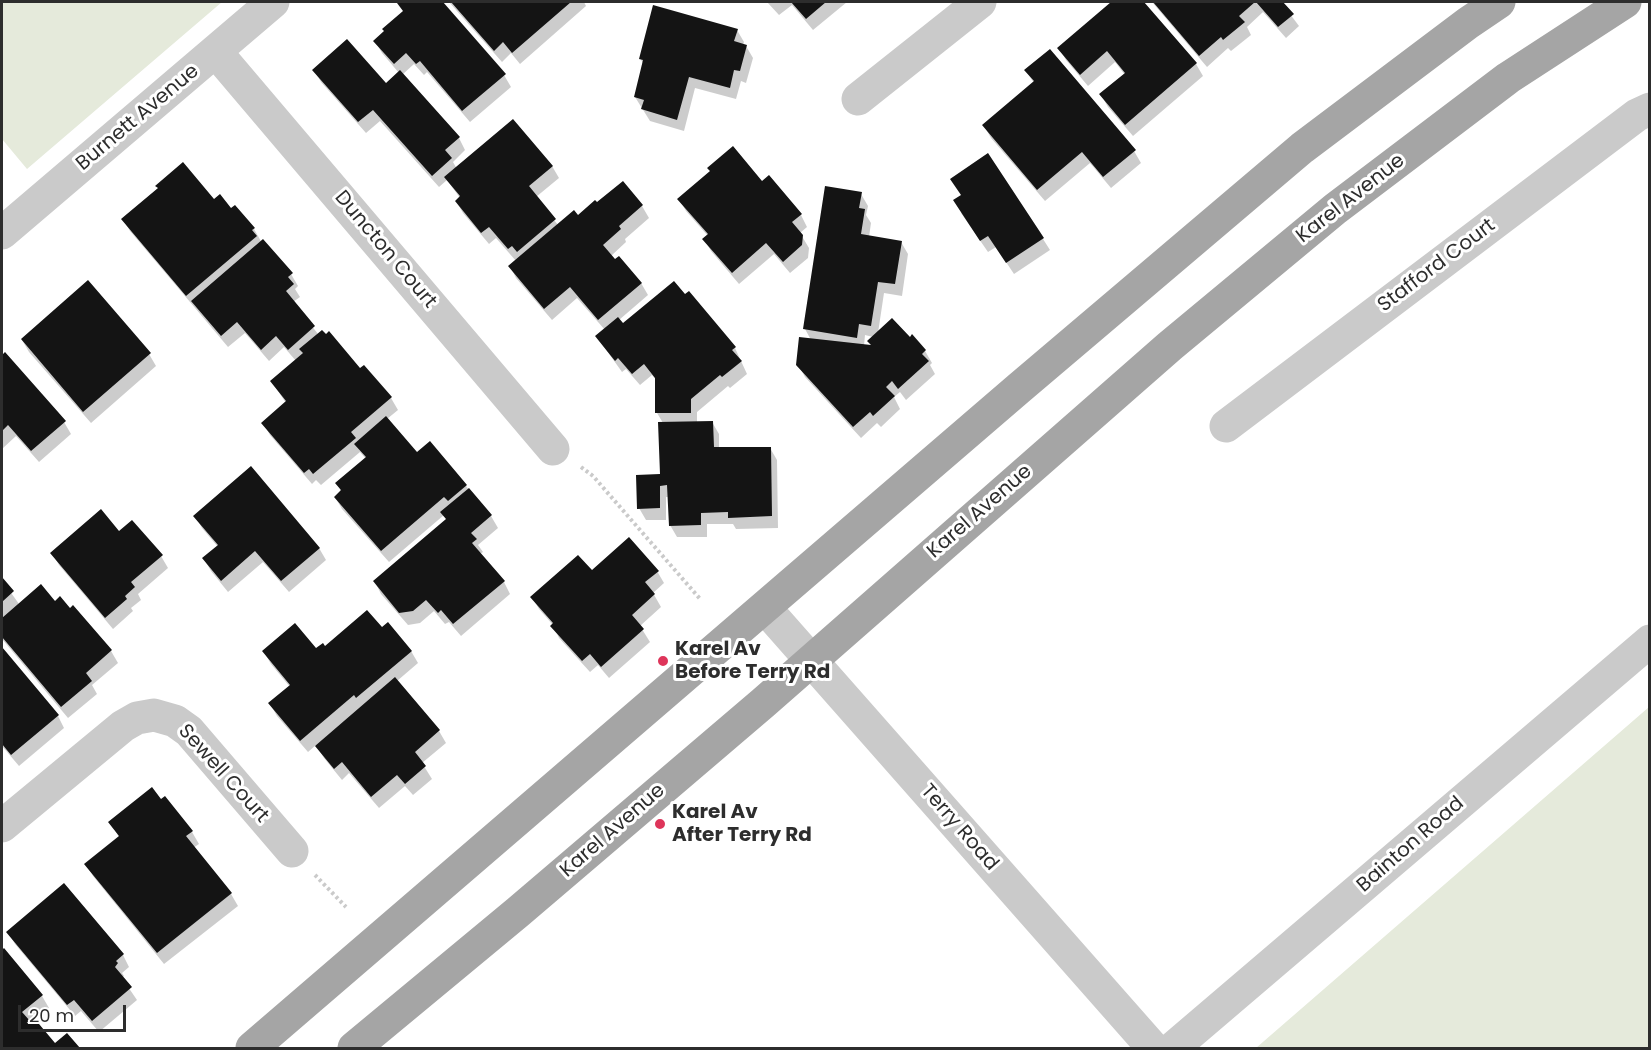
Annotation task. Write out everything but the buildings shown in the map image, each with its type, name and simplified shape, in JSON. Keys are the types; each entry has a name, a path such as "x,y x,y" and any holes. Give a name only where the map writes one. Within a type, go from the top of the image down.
{"main road":[{"path":"252,1048 1302,148 1499,2"},
{"name":"Karel Avenue","path":"354,1048 518,912 1170,346 1335,209 1508,78 1625,2"}],"street":[{"name":"Burnett Avenue","path":"2,233 273,2"},
{"path":"858,99 980,2"},
{"name":"Duncton Court","path":"216,52 553,449"},
{"name":"Stafford Court","path":"1226,426 1637,115 1650,109"},
{"name":"Terry Road","path":"765,608 1153,1048"},
{"name":"Bainton Road","path":"1173,1048 1650,641"},
{"name":"Sewell Court","path":"2,826 123,726 137,718 154,715 175,721 189,731 292,851"}],"path":[{"path":"553,449 593,476 701,600"},
{"path":"292,851 345,907"}],"shaded area":[{"path":"2,2 222,2 27,169 2,139"},
{"path":"1649,707 1649,1048 1256,1048"}],"place":[{"name":"Karel Av Before Terry Rd","path":"663,661"},
{"name":"Karel Av After Terry Rd","path":"660,824"}]}
